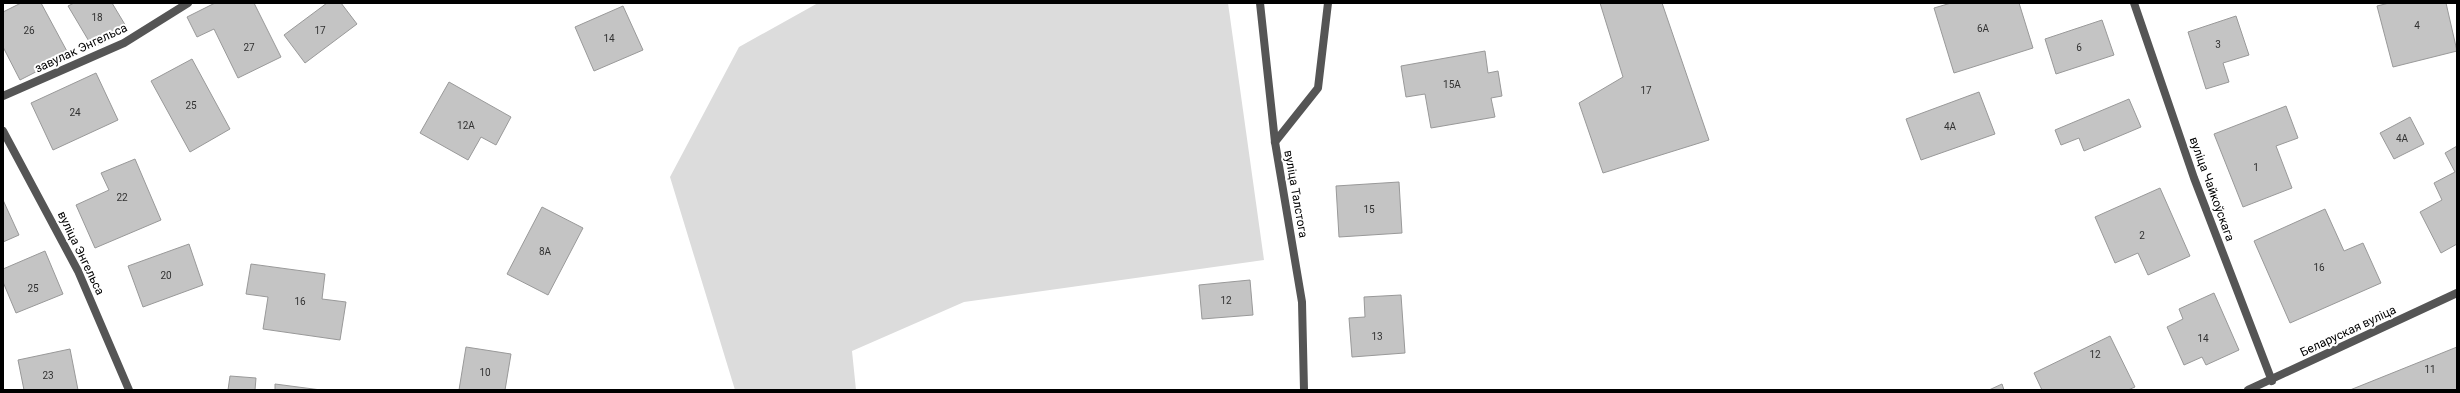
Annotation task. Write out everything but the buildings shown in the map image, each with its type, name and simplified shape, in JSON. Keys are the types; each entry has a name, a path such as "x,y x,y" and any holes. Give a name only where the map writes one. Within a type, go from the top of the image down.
{"street":[{"name":"завулак Энгельса","path":"3,96 124,43 188,3"},
{"name":"вуліца Талстога","path":"1260,3 1275,142 1302,302 1304,390"},
{"path":"1275,142 1318,88 1328,3"},
{"name":"вуліца Чайкоўскага","path":"2134,3 2194,178 2272,381"},
{"name":"вуліца Энгельса","path":"3,131 78,271 129,390"},
{"name":"Беларуская вуліца","path":"2248,390 2272,381 2457,293"}],"shaded area":[{"path":"818,3 1228,3 1264,260 964,302 852,351 856,390 735,390 670,177 739,47"}]}
